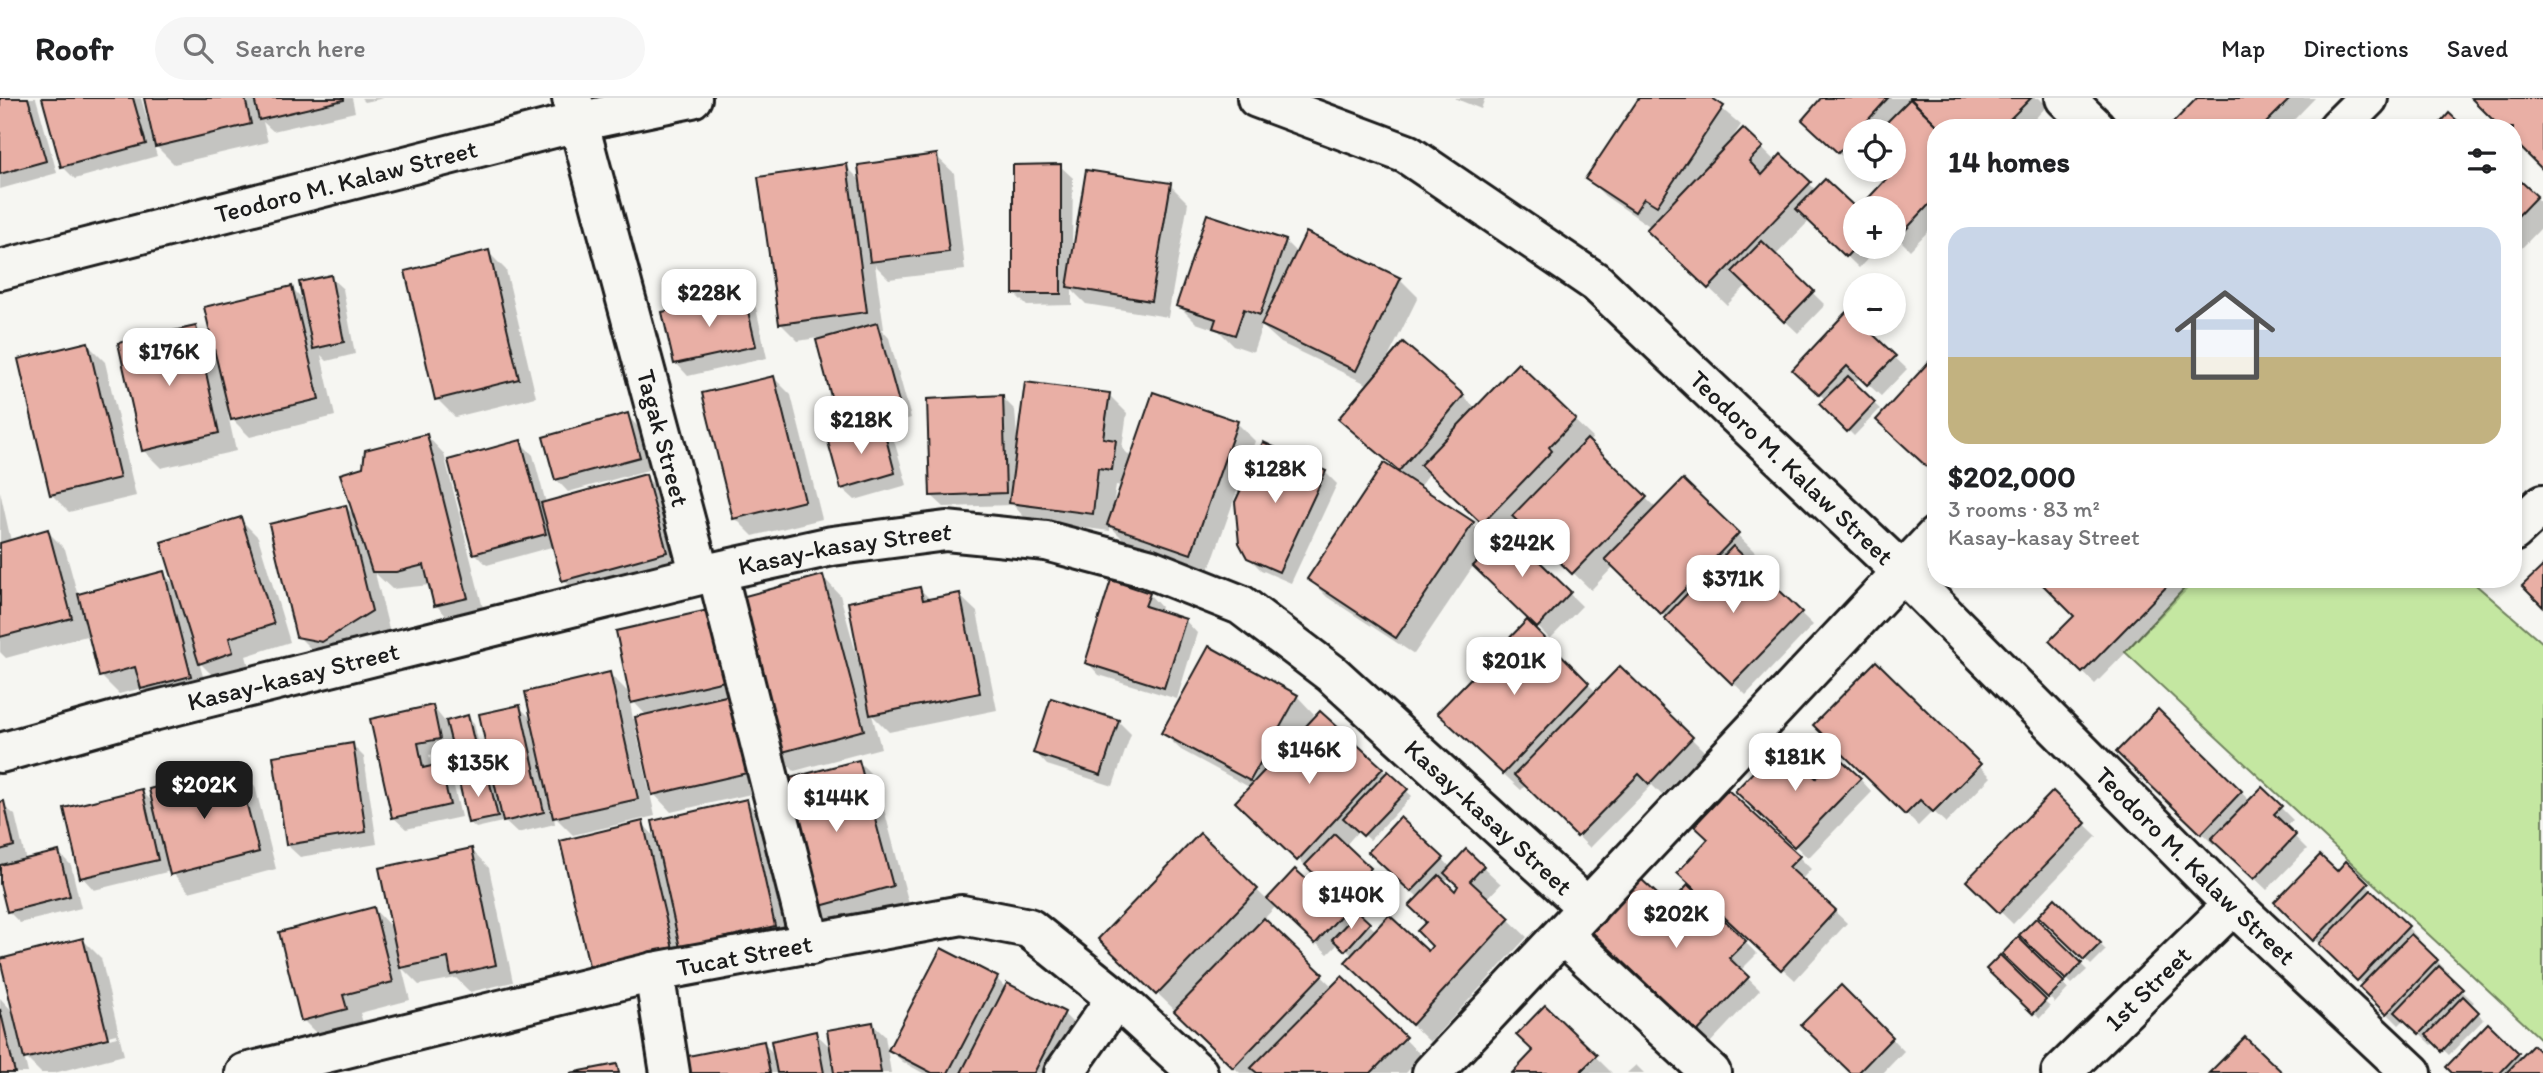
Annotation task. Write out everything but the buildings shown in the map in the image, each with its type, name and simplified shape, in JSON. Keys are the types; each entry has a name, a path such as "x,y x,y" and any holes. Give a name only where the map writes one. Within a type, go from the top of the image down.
{"street":[{"name":"Teodoro M. Kalaw Street","path":"0,270 575,110 692,98"},
{"name":"Teodoro M. Kalaw Street","path":"1258,98 1407,154 1597,283 1902,572 2233,905 2412,1073"},
{"path":"2065,98 2087,119"},
{"path":"2348,119 2368,98"},
{"name":"Tagak Street","path":"575,110 709,574 811,945"},
{"path":"2522,524 2543,504"},
{"name":"Kasay-kasay Street","path":"0,753 133,716 832,546 946,531 1046,541 1148,568 1241,605 1332,674 1576,921 1711,1073"},
{"path":"1432,1073 1927,546"},
{"name":"1st Street","path":"2061,1073 2233,905"},
{"name":"Tucat Street","path":"245,1073 654,972 811,945 961,915 1029,928 1116,998 1198,1073"},
{"path":"654,972 670,1073"},
{"path":"1065,1073 1116,998"}],"green space":[{"path":"2185,588 2479,588 2543,643 2543,1041 2125,652"}]}
